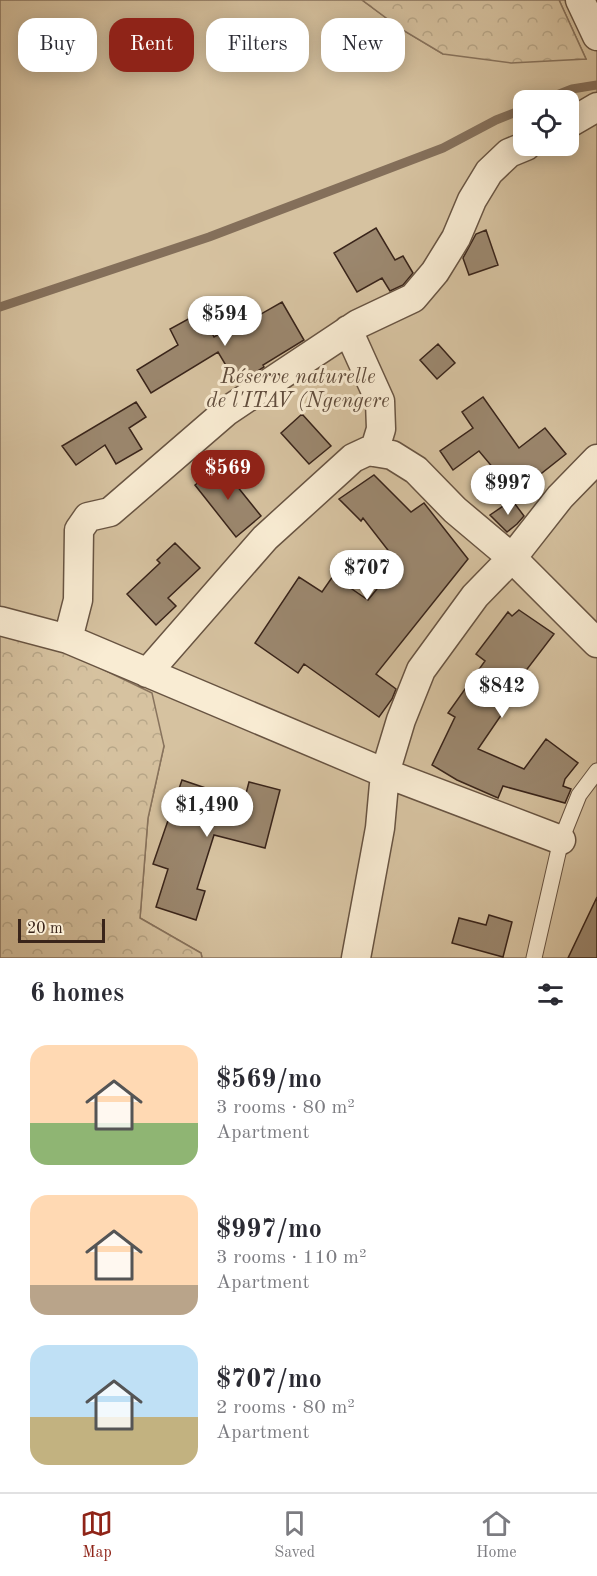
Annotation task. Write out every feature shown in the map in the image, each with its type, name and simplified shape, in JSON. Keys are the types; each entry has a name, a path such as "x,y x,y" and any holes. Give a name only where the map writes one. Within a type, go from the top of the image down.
{"street":[{"path":"580,0 597,36"},
{"path":"579,118 597,107"},
{"path":"68,639 78,600 79,530 88,517 110,512 227,411 348,330 413,298 435,272 456,238 472,200 489,172 513,151"},
{"path":"348,330 380,401 381,429 374,452"},
{"path":"147,673 265,538 353,458 368,451 392,454 416,470 455,510 512,558 597,643"},
{"path":"356,958 380,828 385,773 401,720 422,670 475,596 512,558 560,497 597,459"},
{"path":"0,621 68,639 385,773 561,840"}],"lane":[{"path":"534,958 561,840 579,795 597,771"}],"green space":[{"name":"Réserve naturelle de l'ITAV (Ngengere","path":"0,0 362,0 386,18 321,18 321,72 405,72 405,31 443,54 586,59 559,0 597,0 597,958 202,958 201,953 140,918 148,818 164,746 0,632"},
{"path":"362,0 559,0 586,59 511,63 443,54 405,31 405,18 386,18"},
{"path":"0,632 73,655 152,693 164,746 148,818 140,918 201,953 202,958 0,958"}],"building":[{"path":"376,228 395,260 403,256 413,273 403,285 390,291 382,278 357,292 334,253"},
{"path":"486,230 498,265 469,275 463,258 476,234"},
{"path":"282,302 304,340 237,384 218,352 151,393 137,370 178,345 170,329 201,312 214,337 239,323 240,326"},
{"path":"438,344 455,363 437,379 420,360"},
{"path":"483,397 519,448 545,428 566,454 537,477 541,483 520,500 479,451 453,470 440,451 473,428 462,412"},
{"path":"136,402 146,417 129,428 142,449 116,464 105,445 76,465 62,446"},
{"path":"302,414 331,446 309,464 281,433"},
{"path":"220,465 261,516 236,537 195,485"},
{"path":"374,475 411,512 424,503 468,559 376,674 396,689 379,717 304,664 298,673 255,643 299,577 322,592 333,576 368,600 398,563 363,518 361,521 339,499"},
{"path":"512,500 524,516 507,532 490,515"},
{"path":"175,543 200,568 168,598 176,606 156,625 127,594 160,563 157,560"},
{"path":"519,610 554,634 498,707 504,711 478,749 524,769 546,739 578,763 565,779 563,786 571,789 565,803 503,786 498,798 457,780 432,765 455,717 448,713 485,661 476,654 508,612 512,616"},
{"path":"182,780 244,801 249,782 280,790 265,848 214,835 197,889 205,891 196,920 156,907 168,869 153,864"},
{"path":"597,897 597,958 568,958"},
{"path":"489,915 512,922 503,957 452,943 459,918 486,925"}],"waterway":[{"path":"569,90 597,85"},
{"path":"0,307 209,237 443,148 513,113"}]}
